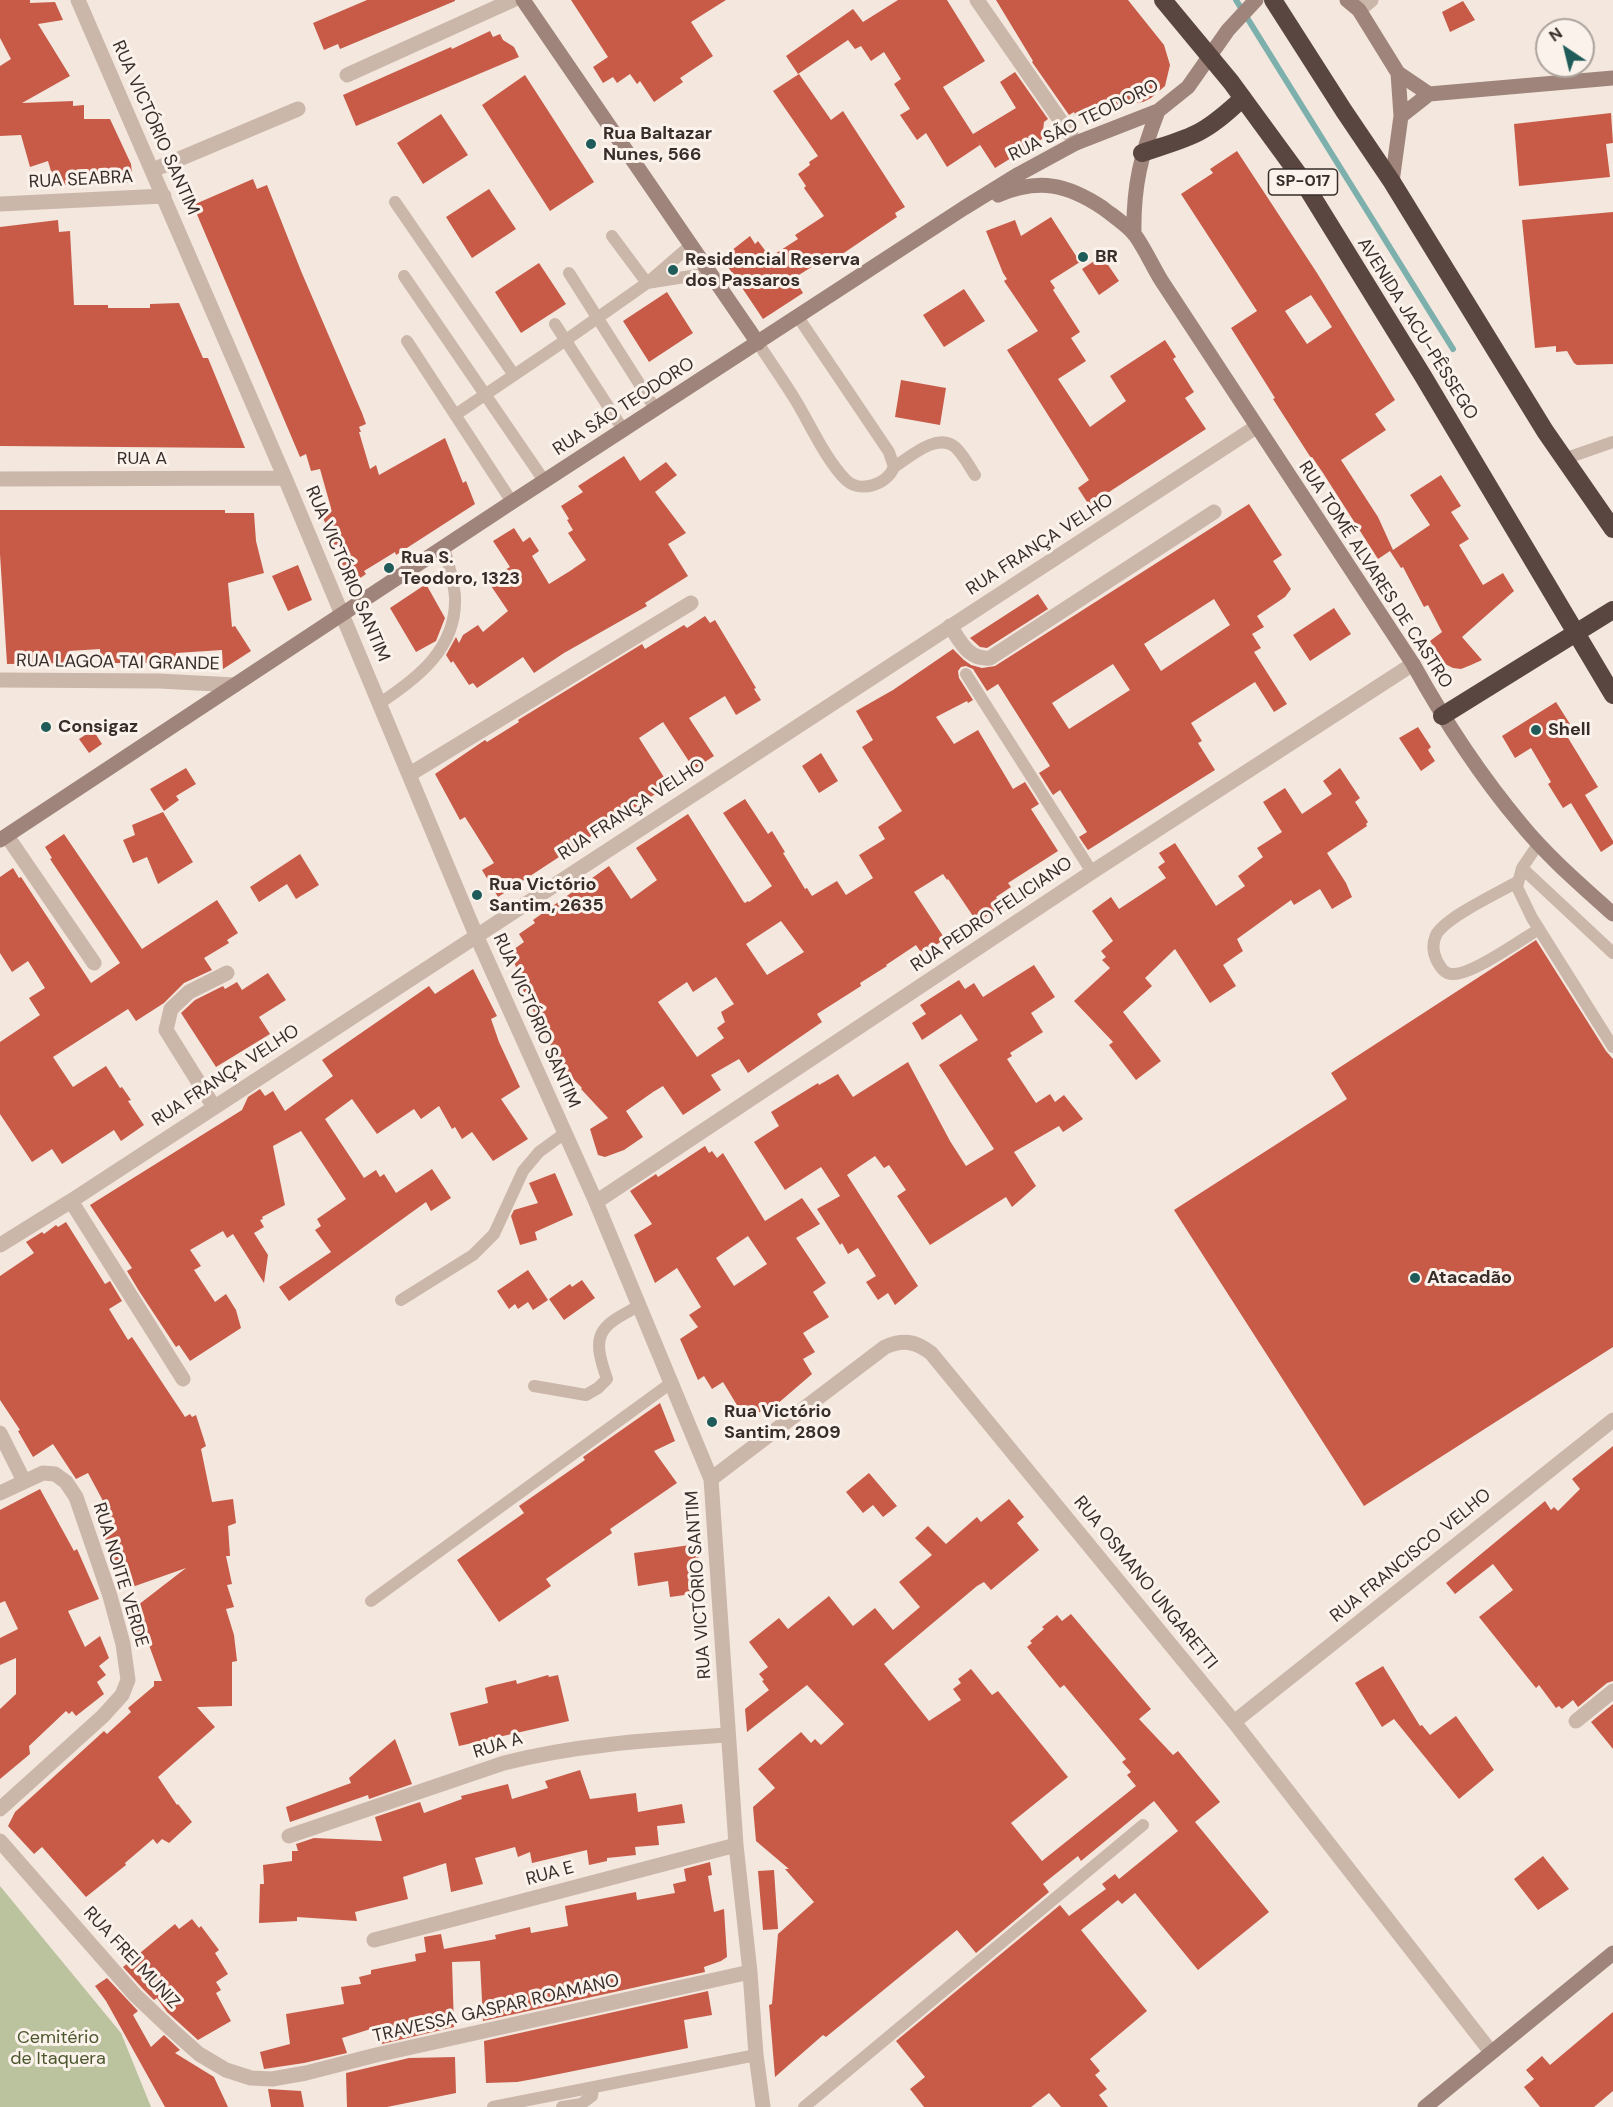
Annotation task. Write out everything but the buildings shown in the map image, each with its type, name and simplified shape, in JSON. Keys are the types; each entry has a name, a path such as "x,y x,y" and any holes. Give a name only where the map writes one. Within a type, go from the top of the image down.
{"highway":[{"name":"AVENIDA JACU-PÊSSEGO","path":"1163,0 1243,98 1299,175 1423,376 1613,694"},
{"path":"1273,0 1392,182 1545,431 1564,459 1605,508 1613,529"},
{"path":"1142,153 1201,131 1243,98"},
{"path":"1442,716 1613,610"}],"main road":[{"path":"523,0 758,343"},
{"name":"RUA SÃO TEODORO","path":"3,838 444,546 964,208 1076,143 1158,111 1188,87 1228,30 1255,1"},
{"path":"1353,5 1398,73 1429,94"},
{"path":"1392,182 1401,116 1398,73"},
{"path":"1401,116 1429,94 1613,78"},
{"path":"1134,234 1134,209 1142,153 1158,111"},
{"name":"RUA TOMÉ ALVARES DE CASTRO","path":"964,208 1014,188 1040,184 1064,188 1085,196 1112,214 1134,234 1256,427 1413,664 1442,716 1484,776 1522,825 1613,914"},
{"path":"1425,2107 1613,1953"}],"street":[{"name":"RUA VICTÓRIO SANTIM","path":"78,0 285,478 476,935 596,1203 711,1479 736,1845 763,2107"},
{"path":"347,75 513,0"},
{"path":"977,0 1076,143"},
{"path":"1353,5 1371,0"},
{"path":"153,170 298,109"},
{"name":"RUA SEABRA","path":"0,204 164,196"},
{"name":"RUA FRANÇA VELHO","path":"0,1245 71,1201 1256,427"},
{"name":"RUA A","path":"0,479 285,478"},
{"path":"950,626 970,654 981,659 990,658 1214,512"},
{"path":"410,774 691,603"},
{"name":"RUA PEDRO FELICIANO","path":"596,1203 1092,872 1413,664"},
{"name":"RUA LAGOA TAI GRANDE","path":"0,680 159,681 235,685"},
{"path":"3,838 94,963"},
{"path":"214,1107 166,1030 171,1009 189,992 227,972"},
{"path":"71,1201 183,1380"},
{"name":"RUA OSMANO UNGARETTI","path":"711,1479 885,1347 897,1341 921,1345 931,1353 1234,1722 1491,2052"},
{"name":"RUA FRANCISCO VELHO","path":"1234,1722 1613,1420"},
{"path":"0,1433 24,1481"},
{"name":"RUA NOITE VERDE","path":"0,1493 43,1473 55,1474 66,1482 76,1497 110,1596 123,1644 128,1680 122,1695 103,1716 0,1809"},
{"path":"1576,1721 1613,1691"},
{"name":"RUA A","path":"289,1836 504,1763 541,1754 623,1742 728,1735"},
{"name":"RUA FREI MUNIZ","path":"0,1840 135,1995 172,2031 226,2070 250,2078"},
{"name":"RUA E","path":"374,1940 736,1845"},
{"name":"TRAVESSA GASPAR ROAMANO","path":"250,2078 272,2079 306,2073 376,2055 750,1972"}],"lane":[{"path":"395,202 514,375"},
{"path":"612,236 647,283"},
{"path":"455,415 647,283 691,245"},
{"path":"569,273 656,410"},
{"path":"647,283 710,273"},
{"path":"404,276 545,482"},
{"path":"758,343 845,479 856,487 870,486 885,478 892,472 894,466 889,452 798,317"},
{"path":"555,324 624,431"},
{"path":"407,341 512,502"},
{"path":"894,466 935,443 948,442 956,448 975,475"},
{"path":"1564,459 1613,442"},
{"path":"380,703 414,680 440,651 448,633 455,597 444,546"},
{"path":"966,674 1092,872"},
{"path":"1539,843 1522,868 1517,887 1539,929 1613,1047"},
{"path":"1522,868 1613,953"},
{"path":"1517,882 1450,921 1437,934 1433,945 1434,955 1441,969 1447,973 1459,974 1539,929"},
{"path":"401,1300 474,1255 494,1234 523,1171 538,1152 565,1133"},
{"path":"534,1386 586,1395 598,1388 607,1379 598,1352 599,1338 616,1318 639,1306"},
{"path":"371,1601 671,1383"},
{"path":"804,2107 1143,1825"},
{"path":"493,2107 756,2055"},
{"path":"562,2107 588,2100 592,2096 593,2087"}],"green space":[{"name":"Cemitério de Itaquera","path":"0,1886 121,2033 151,2107 0,2107"}],"waterway":[{"path":"1236,0 1453,349"}],"place":[{"name":"Rua Baltazar Nunes, 566","path":"591,144"},
{"name":"BR","path":"1083,257"},
{"name":"Residencial Reserva dos Passaros","path":"673,270"},
{"name":"Rua S. Teodoro, 1323","path":"389,568"},
{"name":"Consigaz","path":"46,727"},
{"name":"Shell","path":"1536,730"},
{"name":"Rua Victório Santim, 2635","path":"477,895"},
{"name":"Atacadão","path":"1415,1278"},
{"name":"Rua Victório Santim, 2809","path":"712,1422"}]}
